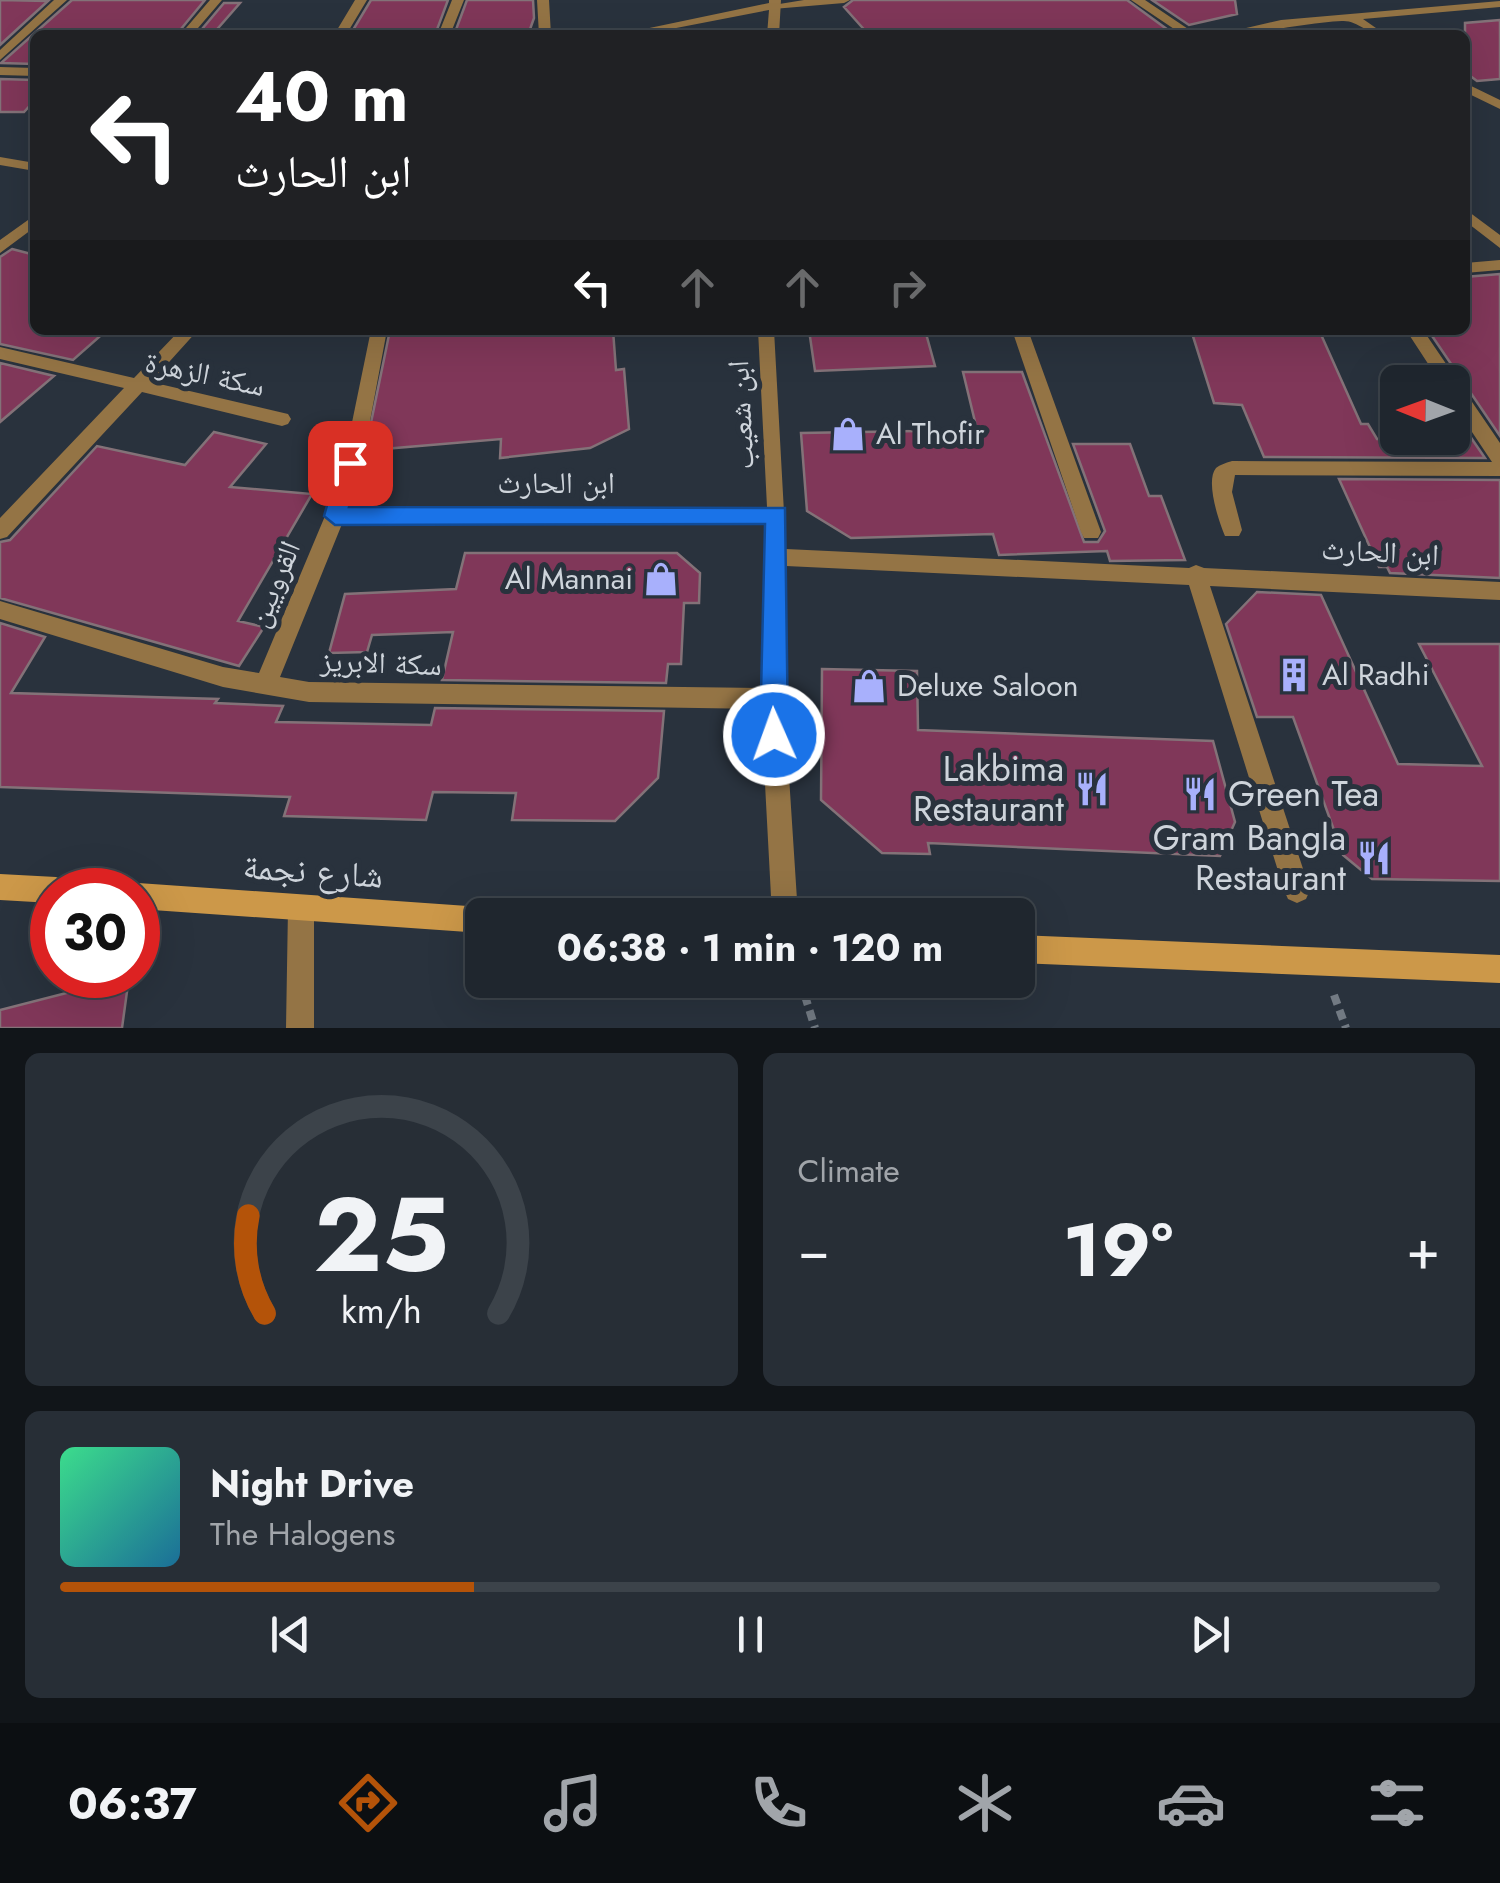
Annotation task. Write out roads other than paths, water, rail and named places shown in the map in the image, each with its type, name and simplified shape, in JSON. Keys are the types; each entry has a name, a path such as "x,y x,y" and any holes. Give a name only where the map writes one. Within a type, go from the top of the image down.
{"main road":[{"path":"0,887 30,889"},
{"name":"شارع نجمة","path":"160,898 465,919"},
{"path":"1035,950 1500,969"}],"street":[{"path":"0,56 61,0"},
{"path":"190,30 216,0"},
{"path":"343,30 360,0"},
{"path":"446,30 458,0"},
{"path":"543,0 545,30"},
{"path":"646,30 774,3 844,0"},
{"path":"1137,0 1182,30"},
{"path":"1354,0 1376,15"},
{"path":"773,30 774,3"},
{"path":"1247,30 1281,23 1500,4"},
{"path":"1353,18 1372,30"},
{"path":"0,71 30,72"},
{"path":"1470,90 1500,106"},
{"path":"0,160 30,166"},
{"path":"1470,217 1500,243"},
{"path":"0,248 30,223"},
{"path":"1470,268 1500,265"},
{"path":"0,531 185,335"},
{"name":"القرويين","path":"265,686 335,516 358,436 378,335"},
{"name":"ابن شعيب","path":"766,335 777,515 772,699 784,898"},
{"path":"1022,335 1091,532"},
{"path":"1417,335 1438,365"},
{"name":"سكة الزهرة","path":"0,353 135,388 282,419"},
{"path":"1470,413 1500,458"},
{"path":"1232,530 1222,492 1223,473 1232,468 1500,469"},
{"name":"ابن الحارث","path":"335,516 777,515"},
{"name":"ابن الحارث","path":"776,558 1196,574 1500,591"},
{"path":"1196,574 1297,890"},
{"name":"سكة الابريز","path":"0,610 189,668 265,686 354,694 772,699"},
{"path":"300,1028 301,908"}],"place":[{"name":"Al Thofir","path":"848,434"},
{"name":"Al Mannai","path":"661,579"},
{"name":"Al Radhi","path":"1294,675"},
{"name":"Deluxe Saloon","path":"869,686"},
{"name":"Lakbima Restaurant","path":"1092,789"},
{"name":"Green Tea","path":"1200,794"},
{"name":"Gram Bangla Restaurant","path":"1374,858"}]}
